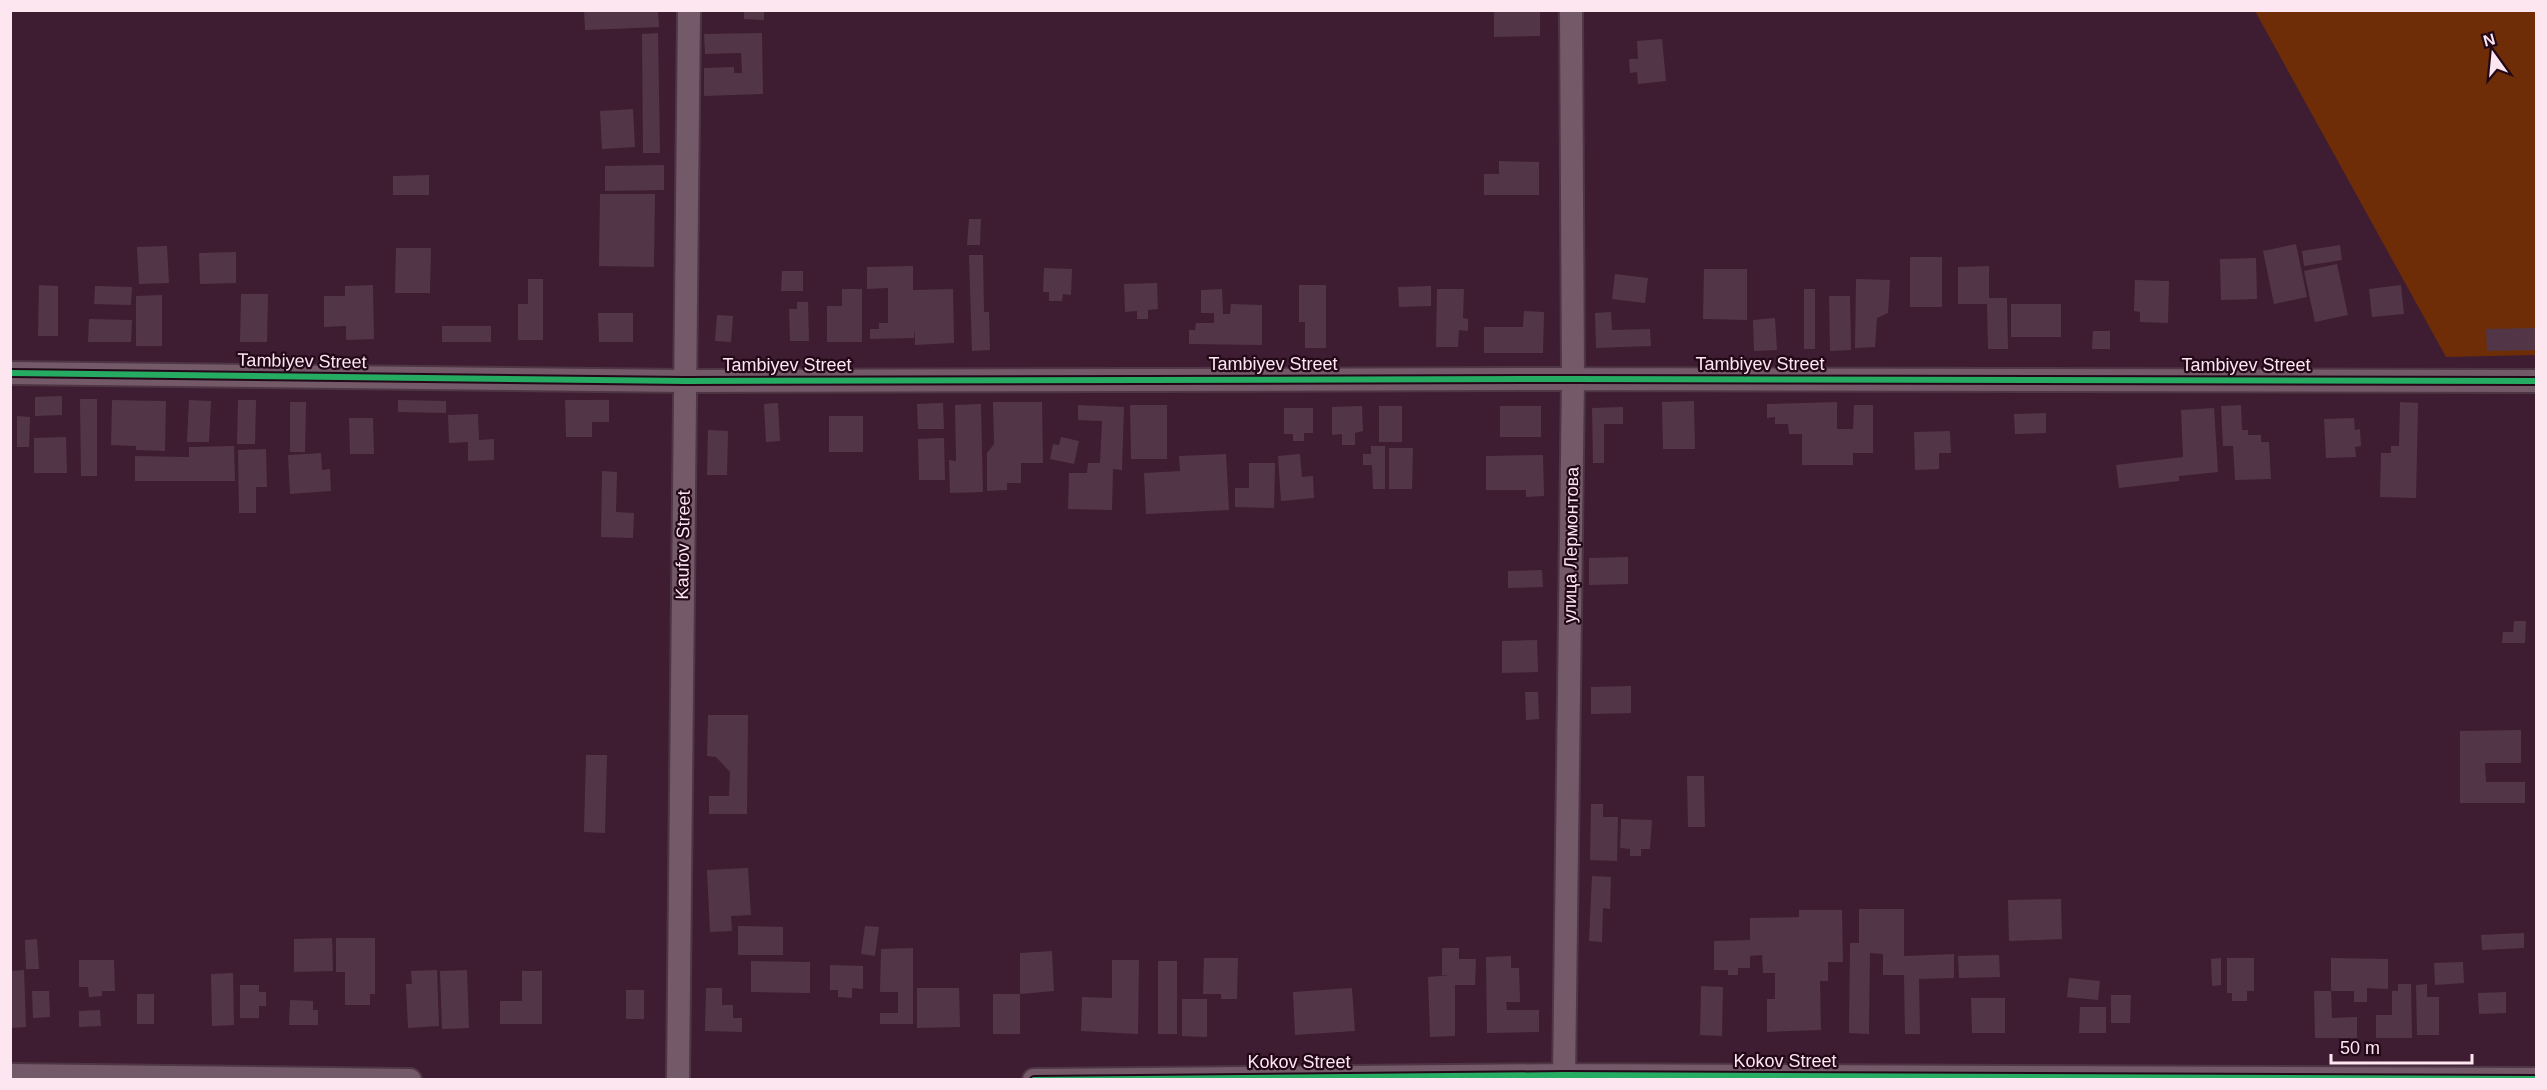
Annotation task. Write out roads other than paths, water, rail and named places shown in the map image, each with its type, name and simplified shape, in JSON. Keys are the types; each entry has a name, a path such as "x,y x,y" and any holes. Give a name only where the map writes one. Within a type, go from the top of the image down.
{"street":[{"name":"Kaufov Street","path":"678,1080 689,10"},
{"name":"улица Лермонтова","path":"1564,1077 1574,379 1571,10"},
{"name":"Tambiyev Street","path":"10,373 685,381 1574,379 2536,381"},
{"path":"10,1075 410,1080"},
{"name":"Kokov Street","path":"1034,1080 1564,1077 2536,1079"}]}
